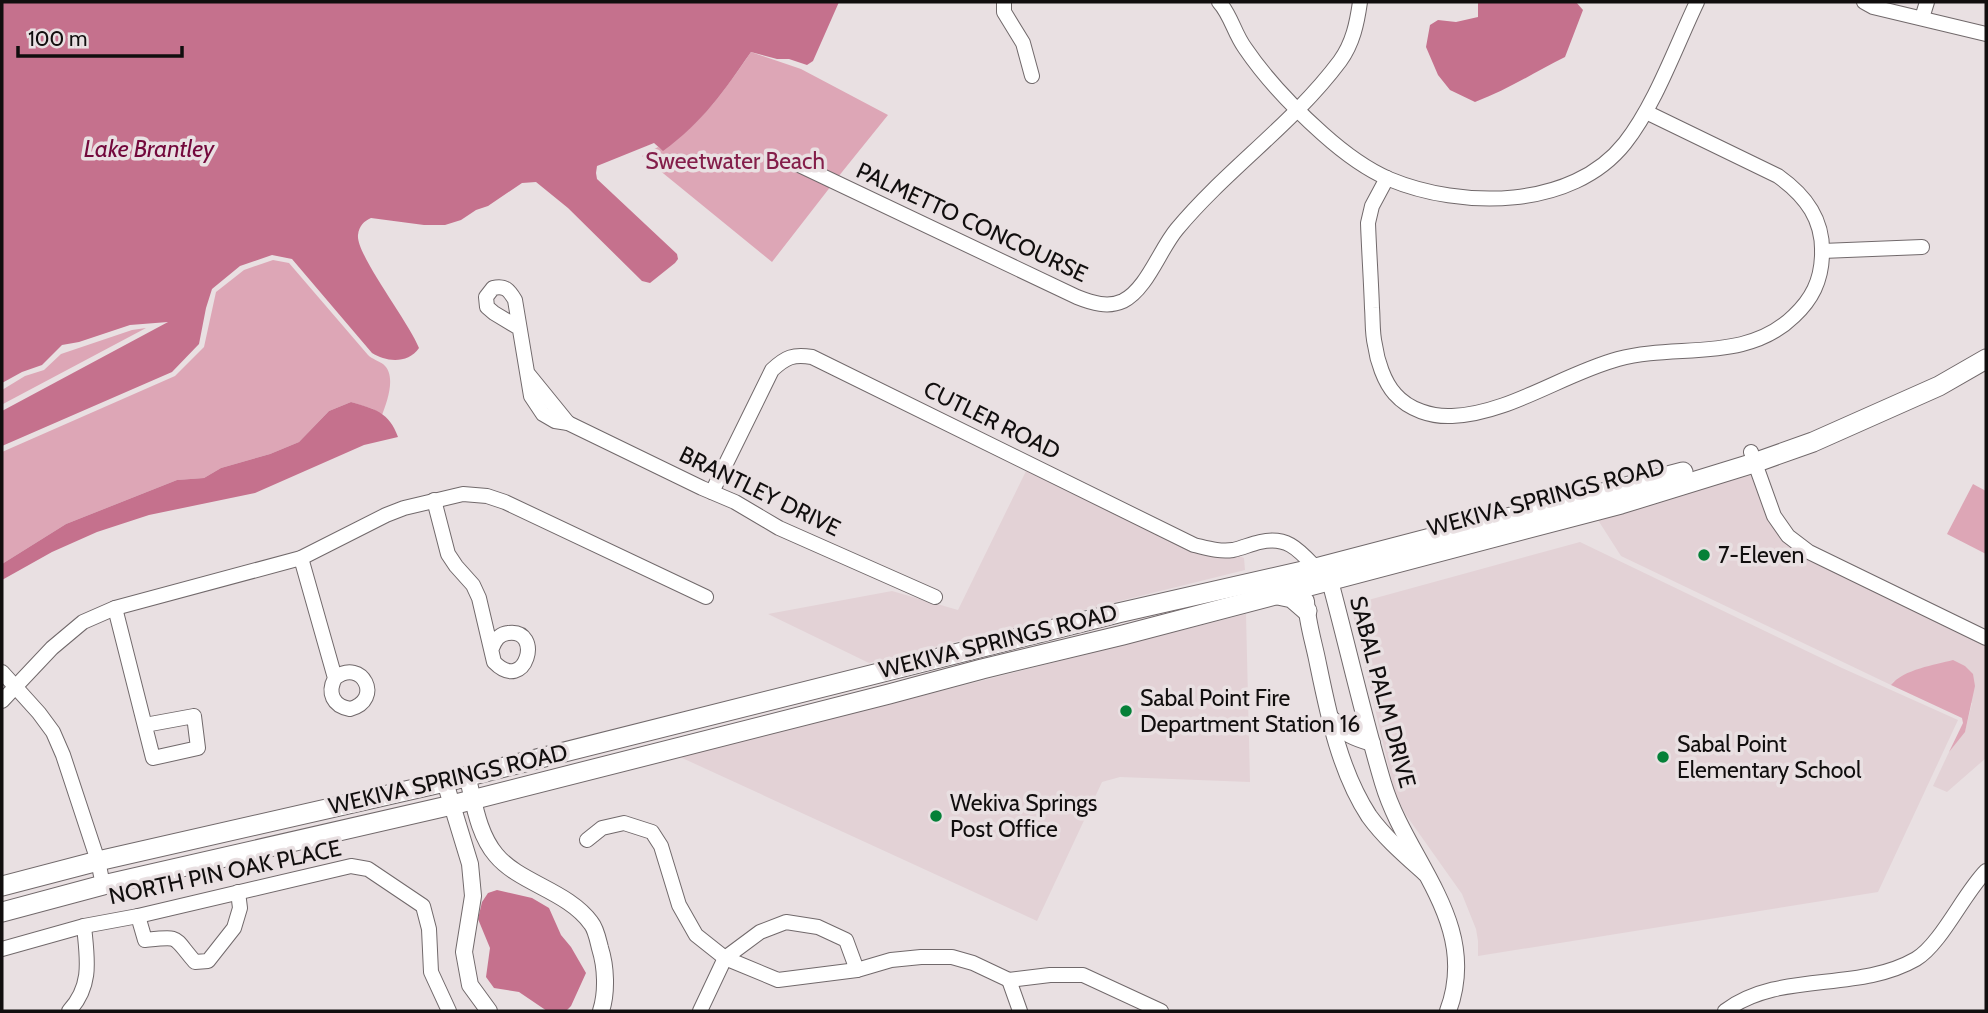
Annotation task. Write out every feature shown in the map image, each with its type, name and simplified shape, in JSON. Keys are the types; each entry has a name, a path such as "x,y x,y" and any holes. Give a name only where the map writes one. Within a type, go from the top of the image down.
{"main road":[{"name":"WEKIVA SPRINGS ROAD","path":"1753,458 1914,389 1986,345"},
{"name":"WEKIVA SPRINGS ROAD","path":"2,886 98,861 445,782 1118,613 1323,575 1735,458 1753,458 1813,443 1939,386 1986,359"},
{"name":"WEKIVA SPRINGS ROAD","path":"2,912 103,885 452,806 1123,635 1304,588 1323,575"},
{"path":"1278,595 1292,598 1307,611"},
{"path":"1118,613 1123,635"},
{"path":"976,649 982,669"}],"street":[{"path":"1004,2 1004,12 1023,43 1032,76"},
{"path":"1219,2 1226,9 1243,46 1268,78 1324,135 1387,178 1414,188 1478,200 1549,192 1604,165 1624,144 1646,112 1697,2"},
{"name":"PALMETTO CONCOURSE","path":"797,164 1077,297 1105,305 1122,302 1142,285 1174,233 1196,206 1298,110 1339,62 1348,50 1355,30 1360,2"},
{"path":"1864,2 1986,34"},
{"path":"1922,18 1927,2"},
{"path":"1387,178 1372,206 1368,223 1375,345 1383,373 1394,393 1427,414 1453,416 1488,410 1579,372 1619,359 1656,352 1713,349 1755,342 1781,328 1804,307 1817,287 1821,272 1819,226 1809,206 1797,190 1778,176 1646,112"},
{"path":"1822,251 1922,247"},
{"name":"BRANTLEY DRIVE","path":"519,328 528,374 547,409 568,423 735,502 779,528 935,597"},
{"name":"CUTLER ROAD","path":"712,492 772,370 783,360 798,355 812,357 1195,545 1215,550 1232,550 1275,539 1299,549 1323,575"},
{"path":"1753,458 1774,516 1788,536 1809,552 1986,638"},
{"path":"2,701 52,648 83,622 116,608 301,558 386,515 434,499 463,494 487,496 505,502 706,597"},
{"path":"434,499 448,554 473,585 492,648"},
{"path":"301,558 335,678"},
{"name":"SABAL PALM DRIVE","path":"1323,575 1392,811 1441,900 1450,925 1455,948 1456,977 1448,1011"},
{"name":"SABAL PALM DRIVE","path":"1304,588 1330,715 1341,756 1354,788 1368,814 1386,838 1425,873"},
{"path":"116,608 153,758 198,748 194,716 145,725"},
{"path":"2,672 53,732 98,861 103,885"},
{"path":"1330,715 1340,730 1372,743"},
{"path":"467,775 484,840 498,858 572,903 593,924 603,958 604,999 601,1011"},
{"path":"445,782 470,864 473,896 464,952 470,985 489,1011"},
{"path":"587,840 602,828 624,823 652,832 661,846 680,905 696,935 725,958 778,980 857,970 891,960 952,957 973,963 1011,987 1020,1011"},
{"name":"NORTH PIN OAK PLACE","path":"2,949 84,926 351,866 368,869 423,906 429,929 431,972 449,1011"},
{"path":"1725,1011 1739,1001 1774,989 1890,971 1918,958 1986,871"},
{"path":"138,916 145,940 166,936 179,940 195,962 208,961 234,928 240,908 238,892"},
{"path":"700,1011 725,958 760,932 786,922 818,928 846,940 857,970"},
{"path":"69,1011 78,1001 88,972 84,926"},
{"path":"1011,987 1050,975 1083,975 1161,1011"},
{"path":"1009,1011 1011,987"}],"shaded area":[{"path":"1027,469 1192,550 1244,558 1245,570 869,663 768,614 892,591 958,610"},
{"path":"1752,475 1785,540 1986,644 1986,758 1947,792 1933,786 1949,752 1965,731 1972,703 1894,681 1891,685 1621,556 1596,517"},
{"name":"Sabal Point Elementary School","path":"1580,542 1842,668 1958,720 1878,892 1478,956 1476,929 1462,894 1406,815 1395,794 1353,615 1356,606 1361,602"},
{"path":"1246,614 1250,782 1120,777 1102,782 1037,921 680,757"}],"green space":[{"name":"Sweetwater Beach","path":"751,52 801,69 888,115 838,177 793,156 789,166 831,186 772,262 642,156 658,147 663,150 690,128 722,93"},
{"path":"273,260 289,263 368,355 387,369 390,389 382,415 351,402 329,411 299,442 270,454 221,468 204,478 177,480 66,524 2,564 2,452 175,376 204,347 216,292 244,270"},
{"path":"146,328 2,405 2,390 25,376 44,370 61,354 132,330"},
{"path":"1973,484 1986,491 1986,554 1947,534"},
{"path":"1953,660 1973,674 1975,686 1965,732 1949,752 1963,723 1962,718 1891,685 1912,671"}],"water":[{"name":"Lake Brantley","path":"2,2 839,2 813,61 807,65 751,52 701,117 663,151 654,143 597,166 597,179 677,254 675,263 650,283 642,281 568,208 536,182 522,183 488,206 445,225 371,218 359,229 360,245 419,348 409,357 390,360 372,353 292,259 272,255 240,266 212,289 199,344 172,372 2,446 2,411 168,322 130,325 62,345 42,365 2,383"},
{"path":"1478,2 1576,2 1583,10 1565,57 1475,102 1450,90 1438,75 1426,47 1430,25 1438,20 1456,22 1478,17"},
{"path":"351,402 386,417 398,437 364,445 255,493 149,515 97,532 52,552 2,580 2,564 66,524 177,480 204,478 221,468 270,454 299,442 329,411"},
{"path":"497,890 532,898 549,908 561,935 586,973 566,1011 547,1011 519,992 494,988 486,977 490,948 478,919 482,902 488,893"}],"place":[{"name":"7-Eleven","path":"1704,555"},
{"name":"Sabal Point Fire Department Station 16","path":"1126,711"},
{"name":"Sabal Point Elementary School","path":"1663,757"},
{"name":"Wekiva Springs Post Office","path":"936,816"}]}
